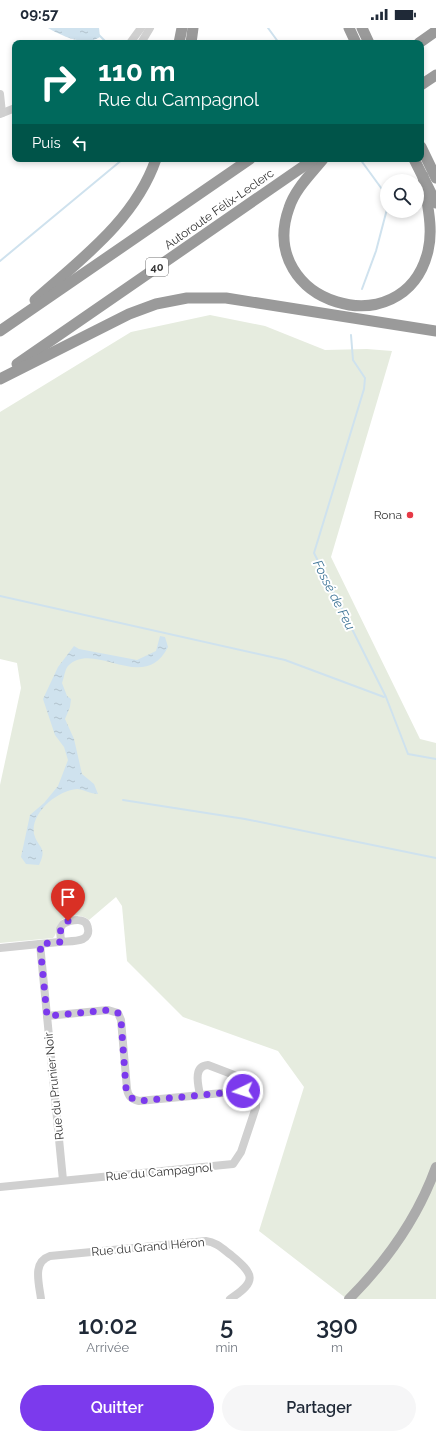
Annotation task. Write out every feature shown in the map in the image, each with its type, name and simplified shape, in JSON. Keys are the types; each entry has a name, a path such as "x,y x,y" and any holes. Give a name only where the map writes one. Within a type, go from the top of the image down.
{"highway":[{"path":"180,40 182,28"},
{"path":"191,40 193,28"},
{"path":"348,28 354,40"},
{"path":"362,28 368,40"},
{"path":"423,40 436,31"},
{"path":"424,83 436,75"},
{"path":"424,152 436,178"},
{"path":"427,158 436,166"},
{"path":"1,331 116,225 140,192 155,162"},
{"name":"Autoroute Félix-Leclerc","path":"1,331 246,162"},
{"name":"Autoroute Félix-Leclerc","path":"0,376 310,162"},
{"path":"321,162 296,192 290,203 284,227 285,244 294,269 306,285 321,296 344,305 362,306 385,301 407,288 419,273 428,252 431,234 424,183"},
{"path":"416,162 422,174"},
{"path":"424,178 436,203"},
{"path":"0,379 134,312 156,304 188,298 226,298 436,332"}],"main road":[{"path":"349,1299 374,1272 403,1234 422,1200 436,1167"}],"street":[{"path":"132,40 141,28"},
{"path":"142,40 150,28"},
{"path":"0,94 1,112 12,109"},
{"path":"0,948 61,942"},
{"name":"Rue du Prunier Noir","path":"40,944 63,1180"},
{"path":"47,1016 108,1010 118,1013 121,1020 126,1088 128,1095 133,1100 139,1101 243,1091"},
{"name":"Rue du Campagnol","path":"0,1187 233,1164 241,1152 256,1107 256,1100 253,1096 243,1091 242,1078 208,1065 199,1069 197,1074 200,1095"},
{"name":"Rue du Grand Héron","path":"41,1299 38,1267 44,1258 50,1256 206,1241 217,1244 247,1268 250,1274 249,1281 246,1286 230,1299"}],"shaded area":[{"path":"210,315 265,326 325,350 367,349 392,351 331,557 420,739 436,743 436,1299 347,1299 259,1231 304,1087 278,1051 183,1017 127,961 122,906 116,897 89,920 82,916 69,916 61,920 53,938 0,943 0,785 21,688 17,663 0,659 0,412 131,332"}],"water":[{"path":"48,28 99,28 100,37 94,40 78,40"},
{"path":"160,636 165,637 168,647 158,660 146,666 133,667 91,658 79,659 67,667 62,683 67,696 71,699 70,707 65,719 74,739 82,774 94,784 98,794 79,789 70,790 54,798 47,804 36,818 34,826 34,834 43,854 42,859 39,865 26,864 21,857 30,815 44,803 58,786 68,760 64,747 55,735 43,699 58,667 74,646 79,649 137,660 156,651"}],"waterway":[{"name":"Fossé de Feu","path":"268,28 277,40"},
{"path":"99,35 104,40"},
{"path":"0,261 119,162"},
{"name":"Fossé de Feu","path":"362,162 380,186"},
{"name":"Fossé de Feu","path":"362,289 376,251 385,218"},
{"name":"Fossé de Feu","path":"351,335 353,360 365,378 364,389 314,553 386,697 408,754 436,759"},
{"path":"0,596 285,660 384,697"},
{"path":"123,800 245,819 436,858"}],"place":[{"name":"Rona","path":"410,515"}],"route":[{"path":"68,921 63,924 60,929 61,942 40,944 47,1016 108,1010 118,1013 121,1020 126,1088 128,1095 133,1100 139,1101 243,1091"}]}
